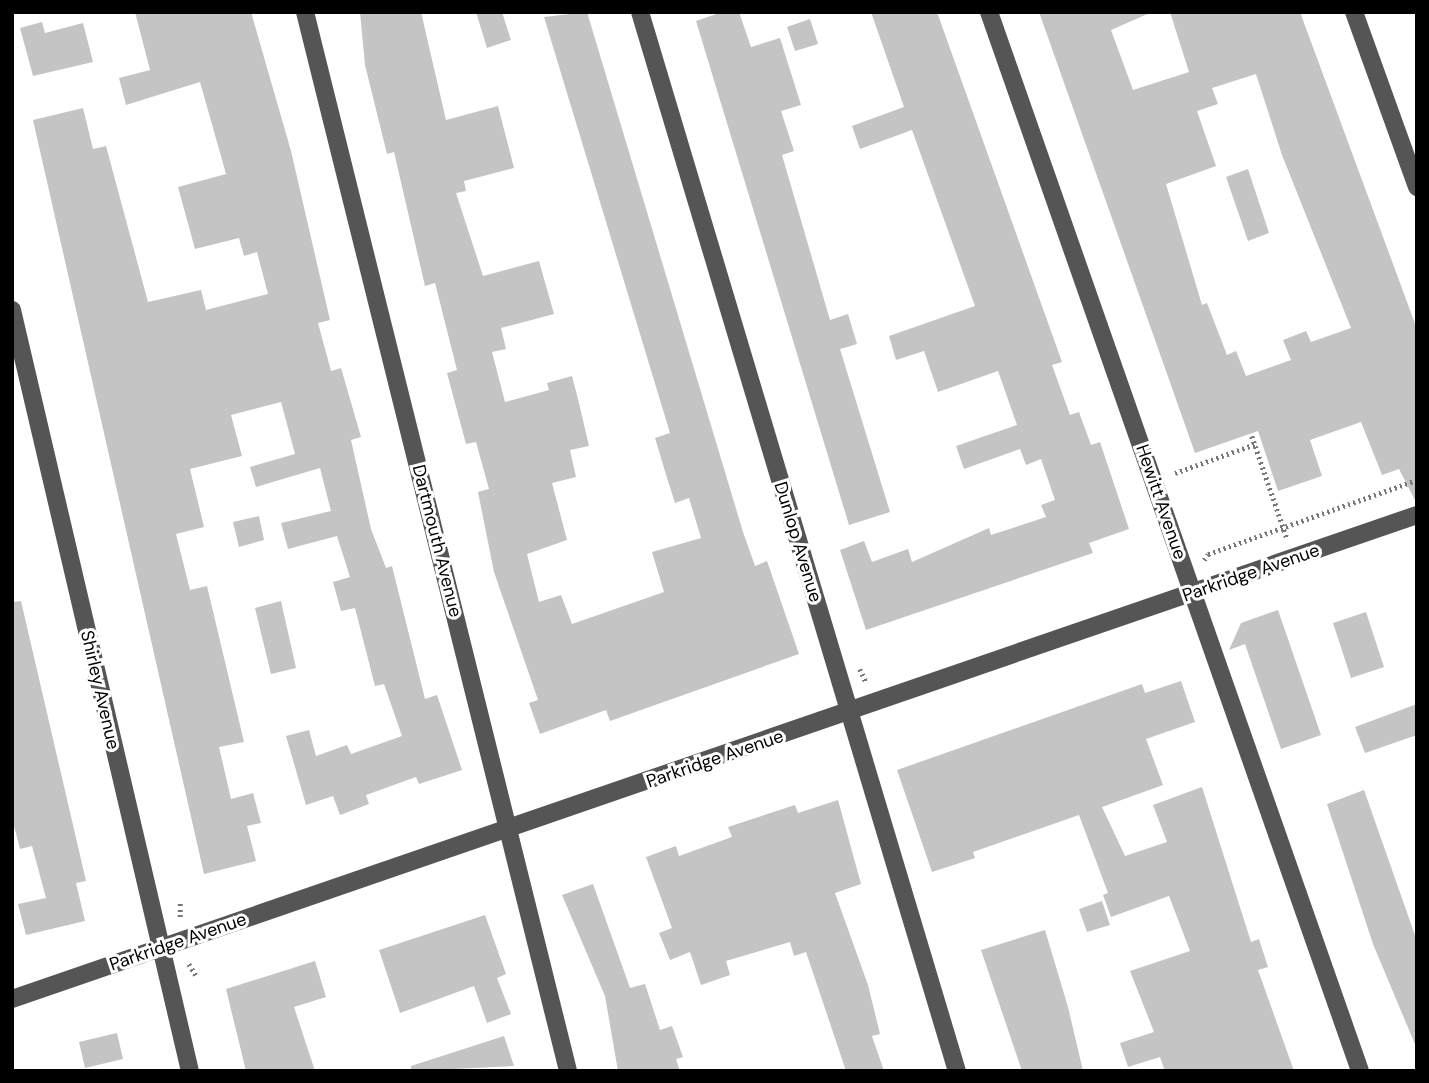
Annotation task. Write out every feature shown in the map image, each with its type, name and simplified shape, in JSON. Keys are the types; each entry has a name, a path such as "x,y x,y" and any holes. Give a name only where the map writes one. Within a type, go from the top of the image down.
{"street":[{"name":"Dartmouth Avenue","path":"305,12 568,1071"},
{"name":"Dunlop Avenue","path":"640,12 957,1071"},
{"name":"Hewitt Avenue","path":"989,12 1360,1071"},
{"path":"1354,12 1417,187"},
{"name":"Shirley Avenue","path":"12,310 190,1071"},
{"name":"Parkridge Avenue","path":"12,999 850,714 1417,515"}],"path":[{"path":"1252,436 1288,539"},
{"path":"1175,473 1255,444"},
{"name":"Parkridge Avenue","path":"1208,554 1417,480"},
{"path":"864,667 866,682"},
{"path":"180,903 180,918"},
{"path":"189,964 196,975"}],"building":[{"path":"135,12 251,12 291,151 330,320 318,323 331,371 341,368 361,437 351,440 371,529 386,568 392,566 425,699 437,695 462,770 419,784 416,777 366,795 369,804 340,815 333,796 306,805 286,736 309,730 316,756 347,745 351,754 402,736 384,684 375,686 355,608 341,611 333,582 350,577 337,536 288,549 281,523 331,511 320,468 256,487 250,467 295,454 281,402 231,415 242,456 190,469 204,527 176,534 190,590 207,586 244,742 219,747 231,799 253,793 261,823 247,826 256,861 204,874 33,120 83,108 93,149 106,146 148,302 201,290 206,310 268,294 257,252 244,256 239,238 195,249 178,187 226,174 200,82 126,105 119,78 150,70"},
{"path":"360,12 421,12 446,120 498,106 514,168 464,181 466,191 456,193 483,276 539,261 554,314 501,328 506,349 492,352 505,402 549,390 547,383 572,376 589,446 570,450 576,477 552,483 567,540 527,554 539,602 561,595 572,624 664,592 652,552 701,538 689,498 675,503 667,478 655,438 670,433 544,17 587,12 743,532 755,566 767,561 799,654 610,721 606,710 540,734 529,703 538,700 494,572 478,492 489,489 476,442 466,444 447,373 457,370 435,283 425,286 394,152 387,154 365,65"},
{"path":"476,12 502,12 511,40 487,48"},
{"path":"722,12 739,12 751,47 780,38 801,105 781,111 794,151 782,155 830,320 848,314 857,344 840,349 890,512 849,525 696,21"},
{"path":"871,12 937,12 1062,362 1052,365 1070,415 1079,412 1091,445 1100,442 1129,529 1089,543 1093,553 866,630 840,550 864,541 872,562 908,549 912,562 989,528 991,535 1046,517 1041,505 1055,500 1041,459 1026,465 1020,449 964,469 956,446 1017,425 998,371 938,392 924,351 896,360 889,336 975,306 912,130 860,149 852,126 904,107"},
{"path":"1039,12 1152,12 1111,30 1133,90 1189,72 1170,12 1300,12 1417,329 1417,504 1399,469 1382,475 1361,422 1310,440 1322,476 1278,491 1258,431 1195,453","holes":["1256,74 1282,155 1351,328 1311,342 1306,331 1283,340 1291,360 1246,376 1236,351 1227,355 1207,303 1202,305 1166,184 1216,166 1197,111 1218,104 1212,88"]},
{"path":"810,19 818,44 795,51 787,27"},
{"path":"42,22 45,33 83,23 93,62 33,76 20,28"},
{"path":"1248,169 1269,233 1248,241 1226,177"},
{"path":"259,516 264,540 239,547 233,522"},
{"path":"21,601 86,881 76,883 85,921 26,935 18,904 46,898 32,846 20,849 12,818 12,602"},
{"path":"281,601 296,668 271,674 255,608"},
{"path":"1278,610 1321,735 1281,749 1245,644 1229,650 1241,623"},
{"path":"1366,612 1384,667 1351,678 1333,623"},
{"path":"1181,681 1195,722 1146,739 1163,785 1102,807 1125,856 1167,842 1153,805 1202,787 1251,942 1259,939 1268,967 1258,970 1294,1071 1165,1071 1160,1057 1128,1067 1120,1043 1154,1032 1130,971 1190,951 1169,896 1111,917 1103,895 1108,893 1079,815 973,852 975,858 932,872 897,770 1142,684 1145,693"},
{"path":"1417,704 1417,735 1365,753 1355,727"},
{"path":"1364,790 1417,941 1417,1049 1373,944 1327,804"},
{"path":"838,800 861,884 835,893 868,985 880,1034 872,1036 884,1071 846,1071 806,952 794,956 790,942 726,961 730,975 701,985 690,952 670,960 659,933 672,928 646,857 676,846 679,856 732,837 728,827 795,805 798,813"},
{"path":"593,884 630,988 645,984 660,1030 672,1026 683,1057 676,1059 680,1071 618,1071 605,996 562,895"},
{"path":"1102,901 1110,925 1087,932 1079,909"},
{"path":"485,915 506,974 497,978 511,1014 487,1023 474,986 400,1013 379,950"},
{"path":"1045,930 1068,1007 1083,1071 1022,1071 981,950"},
{"path":"315,961 326,997 294,1007 315,1071 246,1071 226,989"},
{"path":"117,1033 123,1059 85,1068 79,1042"},
{"path":"504,1036 514,1066 411,1071 411,1066"}]}
